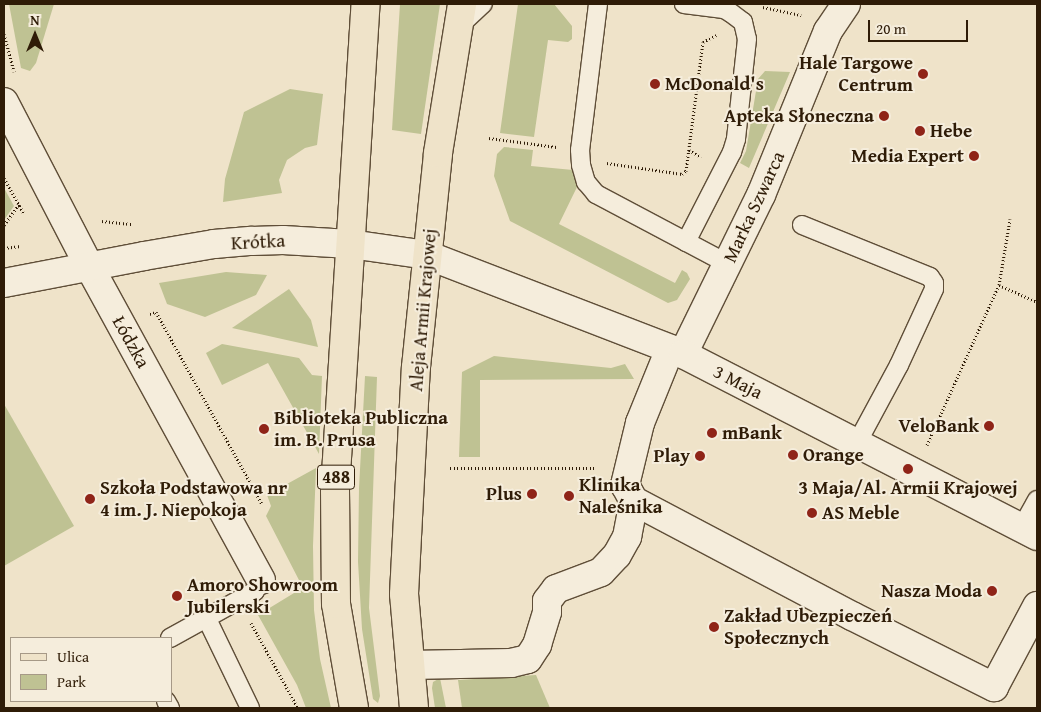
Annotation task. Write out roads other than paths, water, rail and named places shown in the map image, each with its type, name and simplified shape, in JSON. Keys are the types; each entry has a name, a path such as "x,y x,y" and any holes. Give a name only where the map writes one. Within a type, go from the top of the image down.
{"main road":[{"name":"488","path":"354,708 336,604 335,499 366,4"},
{"name":"Aleja Armii Krajowej","path":"414,708 404,594 416,367 438,153 460,16"}],"street":[{"name":"Marka Szwarca","path":"634,501 625,485 640,423 676,351 728,264 761,195 840,13"},
{"name":"Łódzka","path":"4,102 90,266 261,580"},
{"name":"Krótka","path":"4,283 214,244 283,240 350,244 427,255"},
{"name":"3 Maja","path":"427,255 676,351 1030,532"},
{"path":"410,665 511,663 528,659 537,644 546,612 547,601 556,589 601,572 617,555 627,537 634,501 852,616 994,686 1037,606"}],"lane":[{"path":"460,16 483,4"},
{"path":"598,4 580,150 581,165 586,182 596,194 728,264"},
{"path":"684,4 724,9 743,22 746,29 747,47 736,139 732,152 686,242"},
{"path":"802,225 930,277 934,283 934,289 899,365 858,443"},
{"path":"1030,532 1037,500"},
{"path":"172,637 254,592 261,580"},
{"path":"207,618 250,708"}],"place":[{"name":"Hale Targowe Centrum","path":"923,74"},
{"name":"McDonald's","path":"655,84"},
{"name":"Apteka Słoneczna","path":"884,116"},
{"name":"Hebe","path":"920,131"},
{"name":"Media Expert","path":"974,156"},
{"name":"VeloBank","path":"989,426"},
{"name":"Biblioteka Publiczna im. B. Prusa","path":"264,429"},
{"name":"mBank","path":"712,433"},
{"name":"Orange","path":"793,455"},
{"name":"Play","path":"700,456"},
{"name":"3 Maja/Al. Armii Krajowej","path":"908,469"},
{"name":"Plus","path":"532,494"},
{"name":"Klinika Naleśnika","path":"569,496"},
{"name":"Szkoła Podstawowa nr 4 im. J. Niepokoja","path":"90,499"},
{"name":"AS Meble","path":"812,513"},
{"name":"Nasza Moda","path":"992,591"},
{"name":"Amoro Showroom Jubilerski","path":"177,596"},
{"name":"Zakład Ubezpieczeń Społecznych","path":"714,627"}]}
